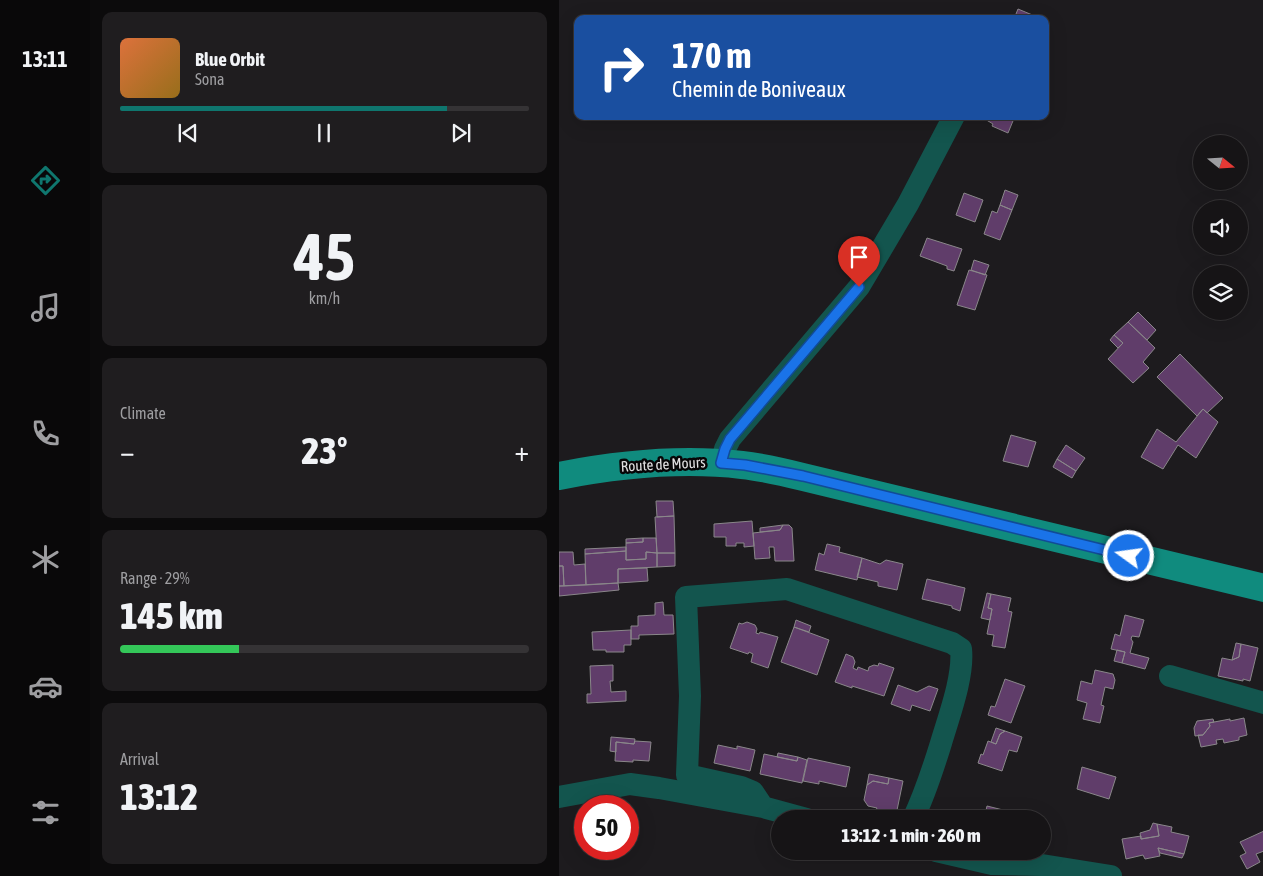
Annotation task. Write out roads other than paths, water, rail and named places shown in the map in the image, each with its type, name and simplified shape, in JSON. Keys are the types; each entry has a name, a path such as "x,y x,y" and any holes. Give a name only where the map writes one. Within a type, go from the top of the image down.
{"main road":[{"name":"Route de Mours","path":"559,476 601,468 652,462 745,465 803,476 1263,588"}],"street":[{"path":"721,463 730,439 859,287 908,204 952,120"},
{"path":"763,807 753,792 741,787 687,775 691,696 686,597 787,589 952,643 961,649 963,662 949,717 923,800 918,810"},
{"path":"1170,676 1263,703"},
{"path":"559,797 630,784 774,810"},
{"path":"975,860 992,864 1042,865 1111,876"}]}
